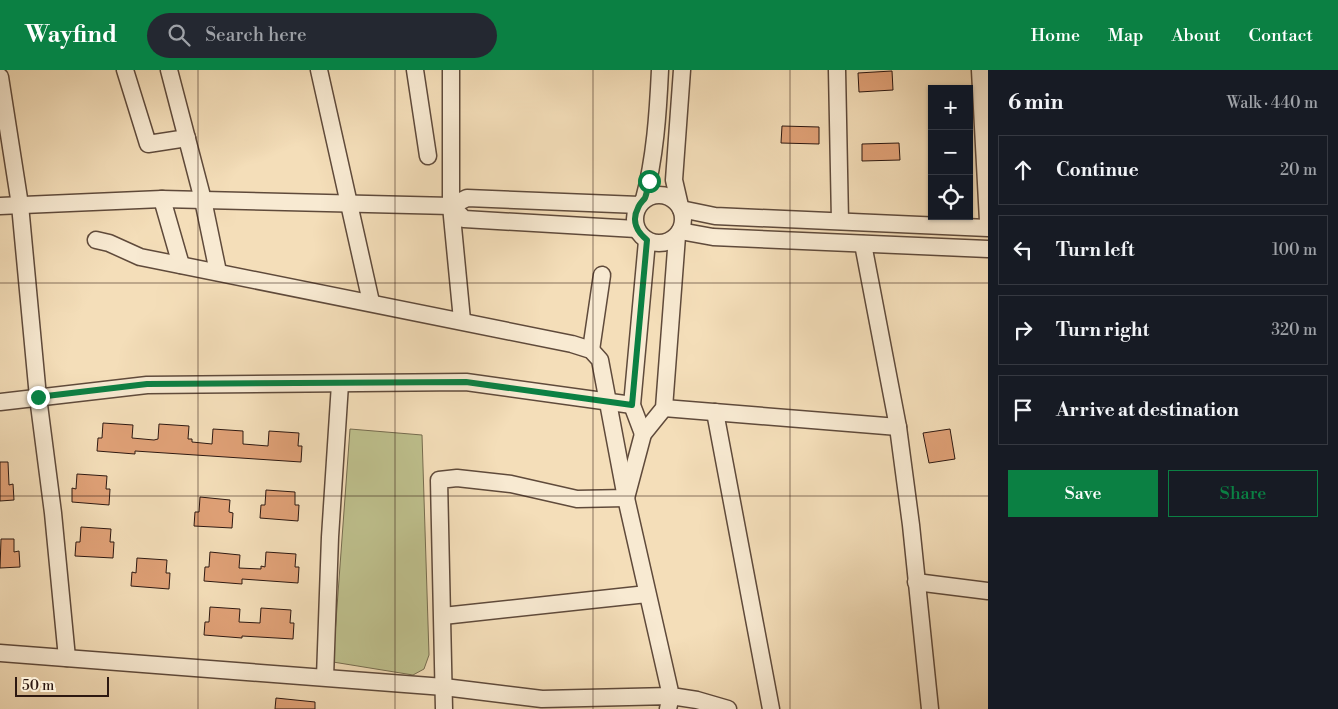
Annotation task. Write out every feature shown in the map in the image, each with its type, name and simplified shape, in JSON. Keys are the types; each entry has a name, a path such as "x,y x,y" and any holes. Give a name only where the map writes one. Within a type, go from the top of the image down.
{"street":[{"path":"125,70 148,144 187,138"},
{"path":"169,70 203,200 218,272"},
{"path":"319,70 371,302"},
{"path":"415,70 428,156"},
{"path":"451,70 451,206 462,320"},
{"path":"643,434 632,405 642,235 634,221 635,213 649,181 660,70"},
{"path":"451,206 464,219 642,235 655,243 670,241 678,233 684,222 674,180 682,70"},
{"path":"837,70 840,221"},
{"path":"980,70 988,221"},
{"path":"0,77 20,205 38,397 53,513 67,658"},
{"path":"0,206 203,200 451,206 467,198 641,202 660,194 675,200 681,208 715,216 988,228"},
{"path":"162,200 181,265"},
{"path":"678,233 713,237 988,249"},
{"path":"626,498 643,434 664,408 678,233"},
{"path":"96,240 109,243 140,257 462,320 572,344 591,350 600,360 626,498 669,702"},
{"path":"863,244 898,427 930,709"},
{"path":"591,350 602,275"},
{"path":"0,402 147,384 466,382 632,405"},
{"path":"325,677 330,537 340,384"},
{"path":"664,408 898,427"},
{"path":"715,412 771,709"},
{"path":"444,709 439,480 457,478 511,484 577,498 626,498"},
{"path":"916,582 988,591"},
{"path":"443,616 647,594"},
{"path":"0,653 444,687 541,704 697,700 728,709"}],"green space":[{"path":"350,429 422,435 429,655 424,669 413,675 333,662"}],"building":[{"path":"892,71 893,90 859,92 858,73"},
{"path":"782,126 819,127 819,144 781,143"},
{"path":"899,143 900,160 862,161 862,144"},
{"path":"103,423 133,425 132,438 154,440 158,439 159,424 189,426 188,439 192,439 192,442 212,444 213,429 243,431 243,444 268,446 269,431 299,433 298,446 302,446 301,462 135,451 135,454 97,451 98,438 102,438"},
{"path":"950,429 955,459 929,463 923,433"},
{"path":"0,462 8,462 9,485 13,484 14,500 0,501"},
{"path":"77,474 107,476 106,489 110,489 109,505 72,502 72,488 76,489"},
{"path":"266,490 295,492 295,505 299,505 298,521 260,518 261,505 265,505"},
{"path":"200,497 230,500 229,512 233,513 232,528 194,526 195,512 199,512"},
{"path":"81,527 111,529 110,542 114,542 113,558 75,556 76,542 80,542"},
{"path":"1,539 14,539 14,552 19,551 20,567 0,568"},
{"path":"210,552 240,555 239,568 261,569 261,566 265,567 266,552 296,554 295,567 299,567 298,583 242,579 242,584 204,581 205,567 209,567"},
{"path":"137,558 167,560 166,573 170,573 169,589 131,586 132,572 136,573"},
{"path":"210,607 240,609 239,622 260,623 261,608 291,610 290,623 294,623 293,639 204,635 205,622 209,622"},
{"path":"276,698 315,702 315,709 275,709"}],"route":[{"path":"38,397 147,384 466,382 632,405 647,240 636,229 634,221 635,213 644,199 649,181"}]}
